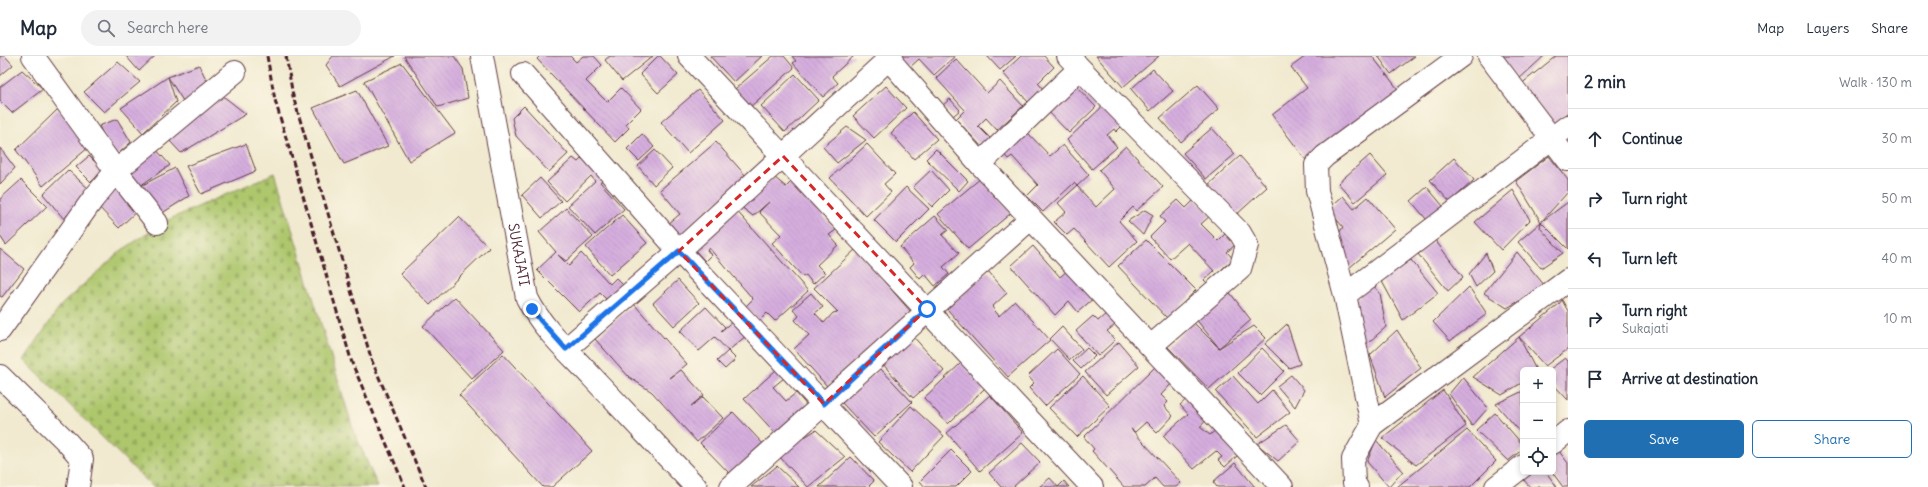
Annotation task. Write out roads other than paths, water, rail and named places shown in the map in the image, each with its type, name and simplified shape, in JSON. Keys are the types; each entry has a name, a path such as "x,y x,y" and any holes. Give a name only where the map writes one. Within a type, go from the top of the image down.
{"street":[{"path":"32,56 116,171 157,223"},
{"name":"SUKAJATI","path":"482,56 527,298 540,320 696,487"},
{"path":"689,56 1092,487"},
{"path":"1372,426 1345,295 1317,191 1316,165 1325,156 1461,56"},
{"path":"1489,56 1560,132 1568,160"},
{"path":"566,349 679,251 889,57 980,164 1030,219 1152,346 1282,487"},
{"path":"980,164 1073,63 1240,233 1246,245 1240,269 1152,346"},
{"path":"0,330 93,199 116,171 235,72"},
{"path":"523,74 679,251 901,487"},
{"path":"1345,295 1560,132"},
{"path":"731,487 927,309 1030,219"},
{"path":"1357,487 1354,483 1353,459 1372,426 1568,280"},
{"path":"0,376 67,442 82,459 78,487"},
{"path":"1556,440 1568,431"},
{"path":"1496,487 1520,468"}],"railway":[{"path":"267,56 275,100 352,363 405,487"},
{"path":"286,56 293,96 372,361 426,487"}]}
